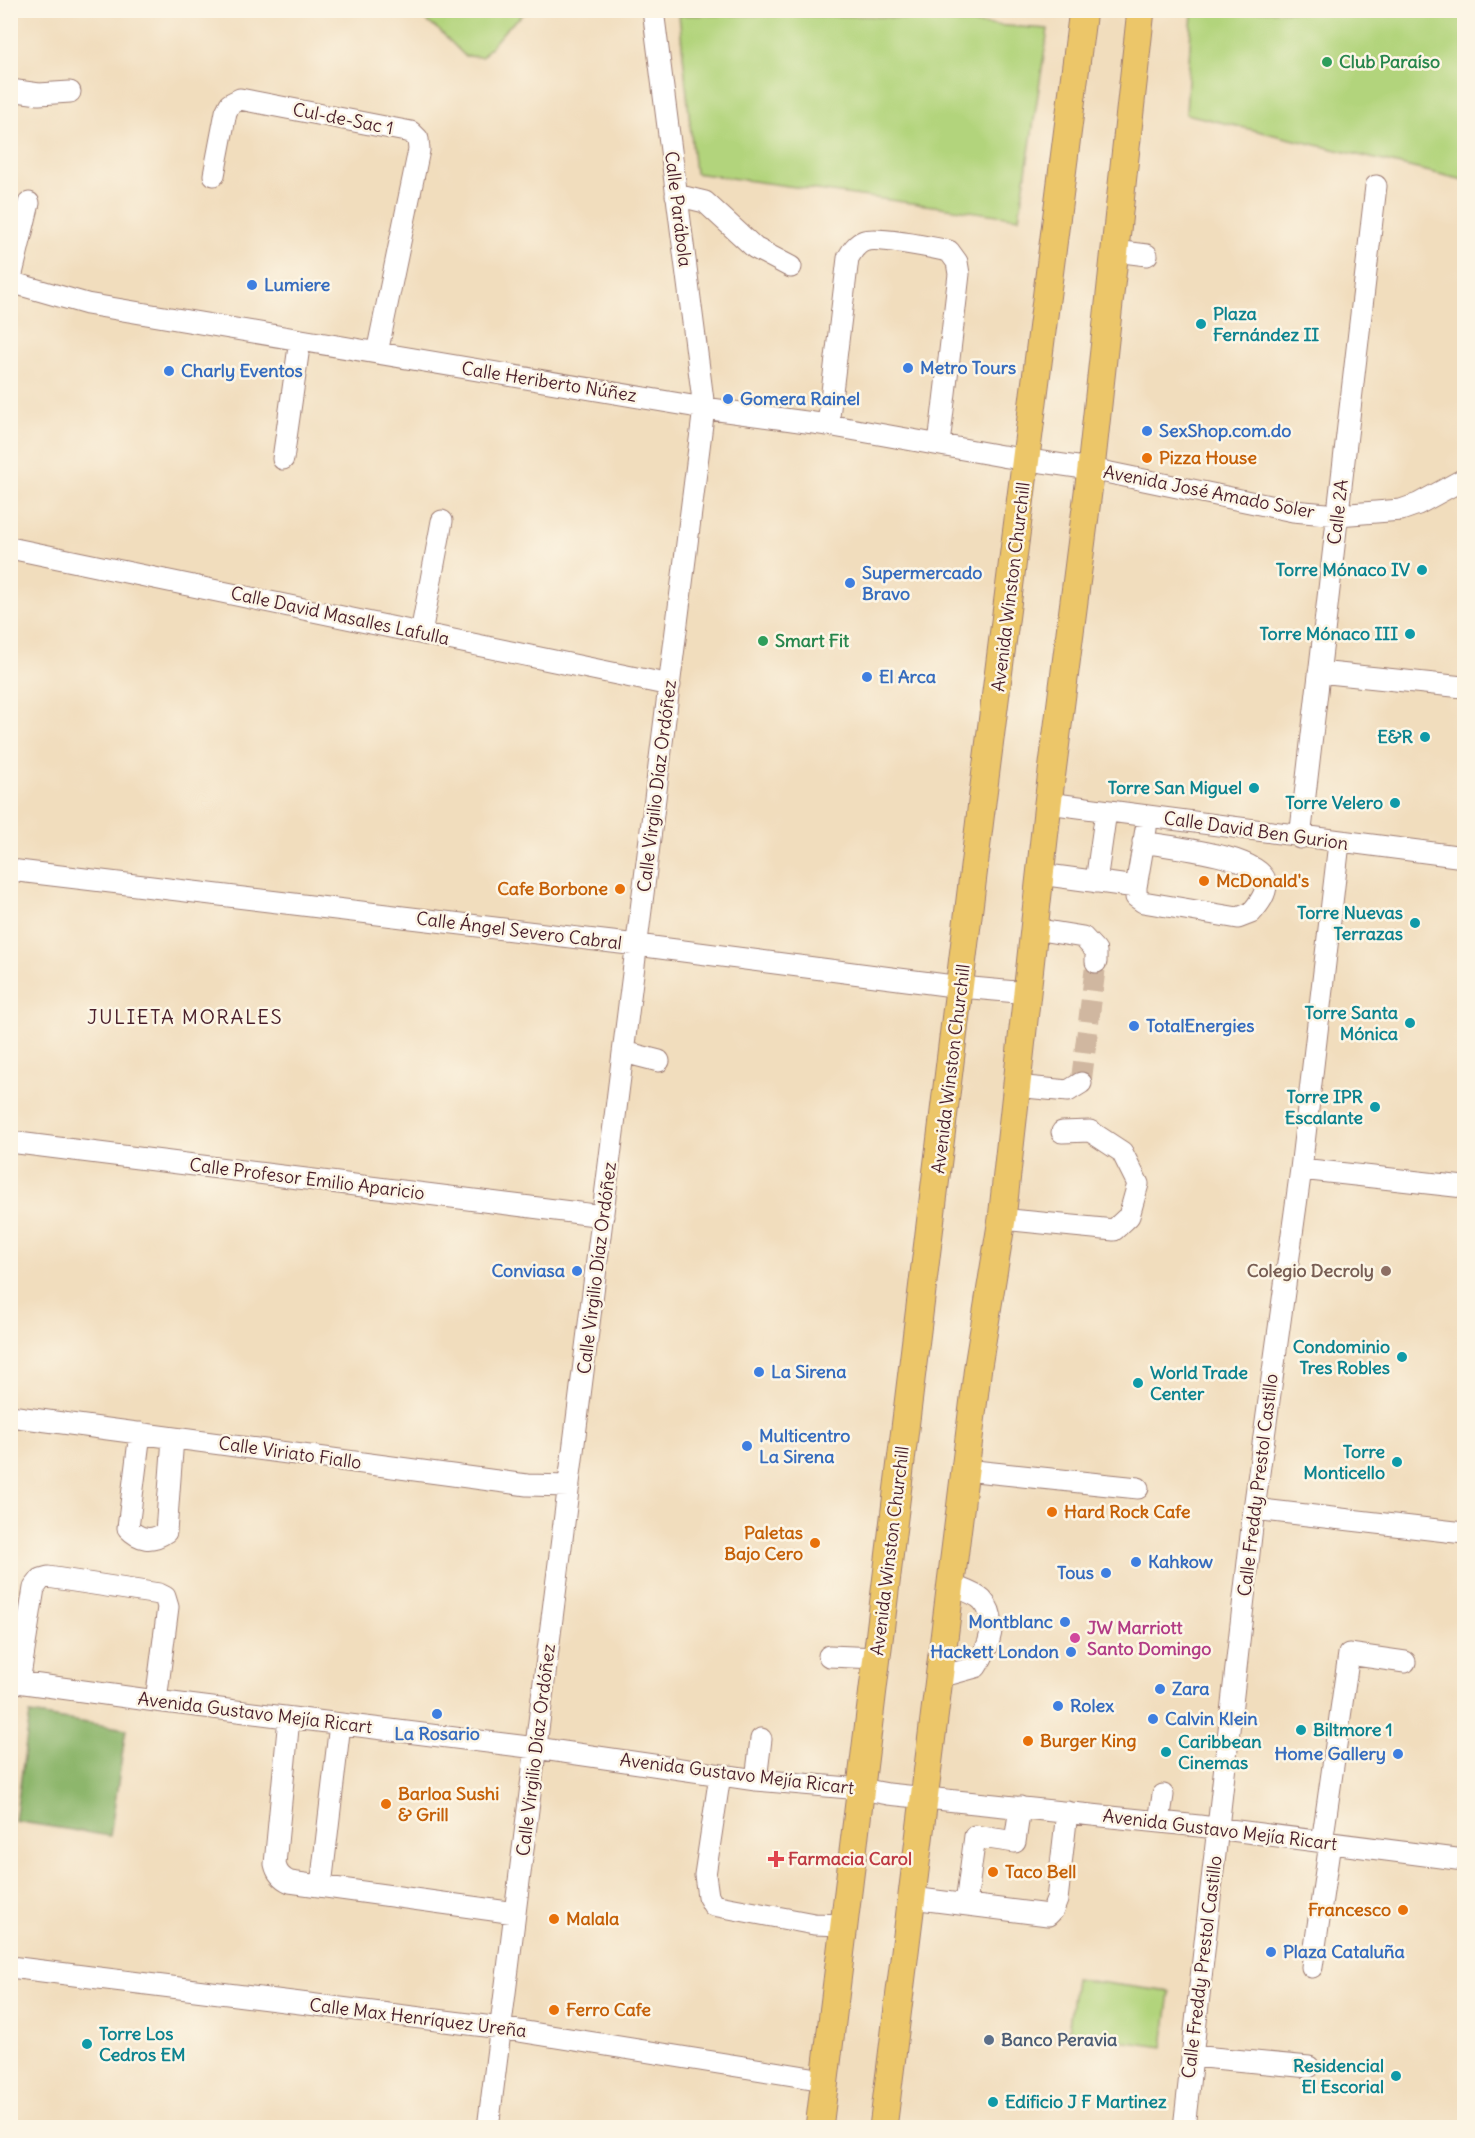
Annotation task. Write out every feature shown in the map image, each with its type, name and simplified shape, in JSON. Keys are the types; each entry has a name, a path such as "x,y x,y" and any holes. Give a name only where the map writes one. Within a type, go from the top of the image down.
{"main road":[{"name":"Avenida Winston Churchill","path":"819,2127 983,794 1083,10"},
{"path":"884,2127 978,1366 1002,1219 1048,804 1091,469 1141,10"}],"street":[{"name":"Calle Parábola","path":"653,10 704,408"},
{"path":"10,90 39,94 70,92"},
{"name":"Cul-de-Sac 1","path":"214,175 225,112 230,104 240,99 411,132 418,139 418,150 378,353"},
{"name":"Calle 2A","path":"1300,838 1377,186"},
{"path":"676,195 705,202 755,248 791,267"},
{"path":"10,282 29,203"},
{"path":"828,425 848,258 854,248 865,240 908,243 949,251 957,262 959,274 939,444"},
{"path":"1115,251 1147,255"},
{"name":"Calle Heriberto Núñez","path":"10,282 87,304 704,408 828,425 1091,469"},
{"path":"283,459 300,340"},
{"name":"Calle Virgilio Díaz Ordóñez","path":"488,2127 704,408"},
{"name":"Avenida José Amado Soler","path":"1091,469 1293,511 1338,515 1401,510 1418,504 1464,479"},
{"path":"421,633 442,521"},
{"name":"Calle David Masalles Lafulla","path":"10,548 670,685"},
{"path":"1319,672 1463,687"},
{"name":"Calle David Ben Gurion","path":"1048,804 1339,843 1464,857"},
{"path":"1096,882 1106,811"},
{"path":"1143,842 1215,855 1247,864 1266,881 1266,890 1251,914 1238,918 1143,902 1136,897 1136,887 1143,842 1148,817"},
{"name":"Calle Freddy Prestol Castillo","path":"1184,2127 1254,1509 1300,1169 1339,843"},
{"name":"Calle Ángel Severo Cabral","path":"10,870 637,945 961,987 1028,993"},
{"path":"1040,874 1136,887"},
{"path":"1034,929 1083,937 1096,951 1096,962"},
{"path":"624,1052 659,1061"},
{"path":"1015,1086 1068,1092 1081,1083"},
{"path":"1002,1219 1114,1230 1129,1216 1138,1184 1122,1152 1090,1131 1062,1132"},
{"name":"Calle Profesor Emilio Aparicio","path":"10,1142 603,1216"},
{"path":"1300,1169 1464,1187"},
{"name":"Calle Viriato Fiallo","path":"10,1416 526,1485 569,1486"},
{"path":"140,1433 128,1528 139,1537 146,1539 166,1532 173,1438"},
{"path":"965,1470 1138,1488"},
{"path":"1254,1509 1464,1533"},
{"path":"15,1681 34,1588 41,1580 48,1577 159,1594 165,1598 168,1607 156,1701"},
{"path":"940,1677 976,1667 986,1652 991,1632 990,1613 981,1598 951,1585"},
{"path":"1312,1967 1349,1654 1406,1662"},
{"path":"829,1656 877,1658"},
{"name":"Avenida Gustavo Mejía Ricart","path":"15,1681 156,1701 536,1748 756,1780 861,1789 888,1794 1159,1822 1464,1860"},
{"path":"289,1718 275,1864 284,1879 290,1882 515,1913"},
{"path":"321,1886 340,1724"},
{"path":"756,1780 761,1739"},
{"path":"720,1775 705,1875 708,1896 713,1905 813,1924 843,1925"},
{"path":"1159,1822 1163,1795"},
{"path":"966,1904 975,1836 1015,1842 1020,1807"},
{"path":"912,1898 1048,1915 1057,1900 1067,1812"},
{"name":"Calle Max Henríquez Ureña","path":"10,1967 501,2028 824,2080"},
{"path":"1192,2056 1309,2067"}],"green space":[{"path":"412,11 527,11 506,29 482,57 465,56 440,31"},
{"name":"Club Paraíso","path":"1192,11 1464,11 1464,180 1186,114"},
{"path":"679,15 870,16 1048,29 1019,218 695,173"},
{"path":"30,1714 126,1729 110,1836 15,1821"},
{"path":"1075,1979 1170,1992 1163,2047 1068,2034"}],"tunnel":[{"path":"1081,1083 1096,962"}],"place":[{"name":"Club Paraíso","path":"1327,62"},
{"name":"Lumiere","path":"252,285"},
{"name":"Plaza Fernández II","path":"1201,324"},
{"name":"Metro Tours","path":"908,368"},
{"name":"Charly Eventos","path":"169,371"},
{"name":"Gomera Rainel","path":"728,399"},
{"name":"SexShop.com.do","path":"1147,431"},
{"name":"Pizza House","path":"1147,458"},
{"name":"Torre Mónaco IV","path":"1422,570"},
{"name":"Supermercado Bravo","path":"850,583"},
{"name":"Torre Mónaco III","path":"1410,634"},
{"name":"Smart Fit","path":"763,641"},
{"name":"El Arca","path":"867,677"},
{"name":"E&R","path":"1425,737"},
{"name":"Torre San Miguel","path":"1254,788"},
{"name":"Torre Velero","path":"1395,803"},
{"name":"McDonald's","path":"1204,881"},
{"name":"Cafe Borbone","path":"620,889"},
{"name":"Torre Nuevas Terrazas","path":"1415,923"},
{"name":"Torre Santa Mónica","path":"1410,1023"},
{"name":"TotalEnergies","path":"1134,1026"},
{"name":"Torre IPR Escalante","path":"1375,1107"},
{"name":"Conviasa","path":"577,1271"},
{"name":"Colegio Decroly","path":"1386,1271"},
{"name":"Condominio Tres Robles","path":"1402,1357"},
{"name":"La Sirena","path":"759,1372"},
{"name":"World Trade Center","path":"1138,1383"},
{"name":"Multicentro La Sirena","path":"747,1446"},
{"name":"Torre Monticello","path":"1397,1462"},
{"name":"Hard Rock Cafe","path":"1052,1512"},
{"name":"Paletas Bajo Cero","path":"815,1543"},
{"name":"Kahkow","path":"1136,1562"},
{"name":"Tous","path":"1106,1573"},
{"name":"Montblanc","path":"1065,1622"},
{"name":"JW Marriott Santo Domingo","path":"1075,1638"},
{"name":"Hackett London","path":"1071,1652"},
{"name":"Zara","path":"1160,1689"},
{"name":"Rolex","path":"1058,1706"},
{"name":"La Rosario","path":"437,1714"},
{"name":"Calvin Klein","path":"1153,1719"},
{"name":"Biltmore 1","path":"1301,1730"},
{"name":"Burger King","path":"1028,1741"},
{"name":"Caribbean Cinemas","path":"1166,1752"},
{"name":"Home Gallery","path":"1398,1754"},
{"name":"Barloa Sushi & Grill","path":"386,1804"},
{"name":"Farmacia Carol","path":"776,1859"},
{"name":"Taco Bell","path":"993,1872"},
{"name":"Francesco","path":"1403,1910"},
{"name":"Malala","path":"554,1919"},
{"name":"Plaza Cataluña","path":"1271,1952"},
{"name":"Ferro Cafe","path":"554,2010"},
{"name":"Banco Peravia","path":"989,2040"},
{"name":"Torre Los Cedros EM","path":"87,2044"},
{"name":"Residencial El Escorial","path":"1396,2076"},
{"name":"Edificio J F Martinez","path":"993,2102"}],"district":[{"name":"JULIETA MORALES","path":"185,1017"}]}
